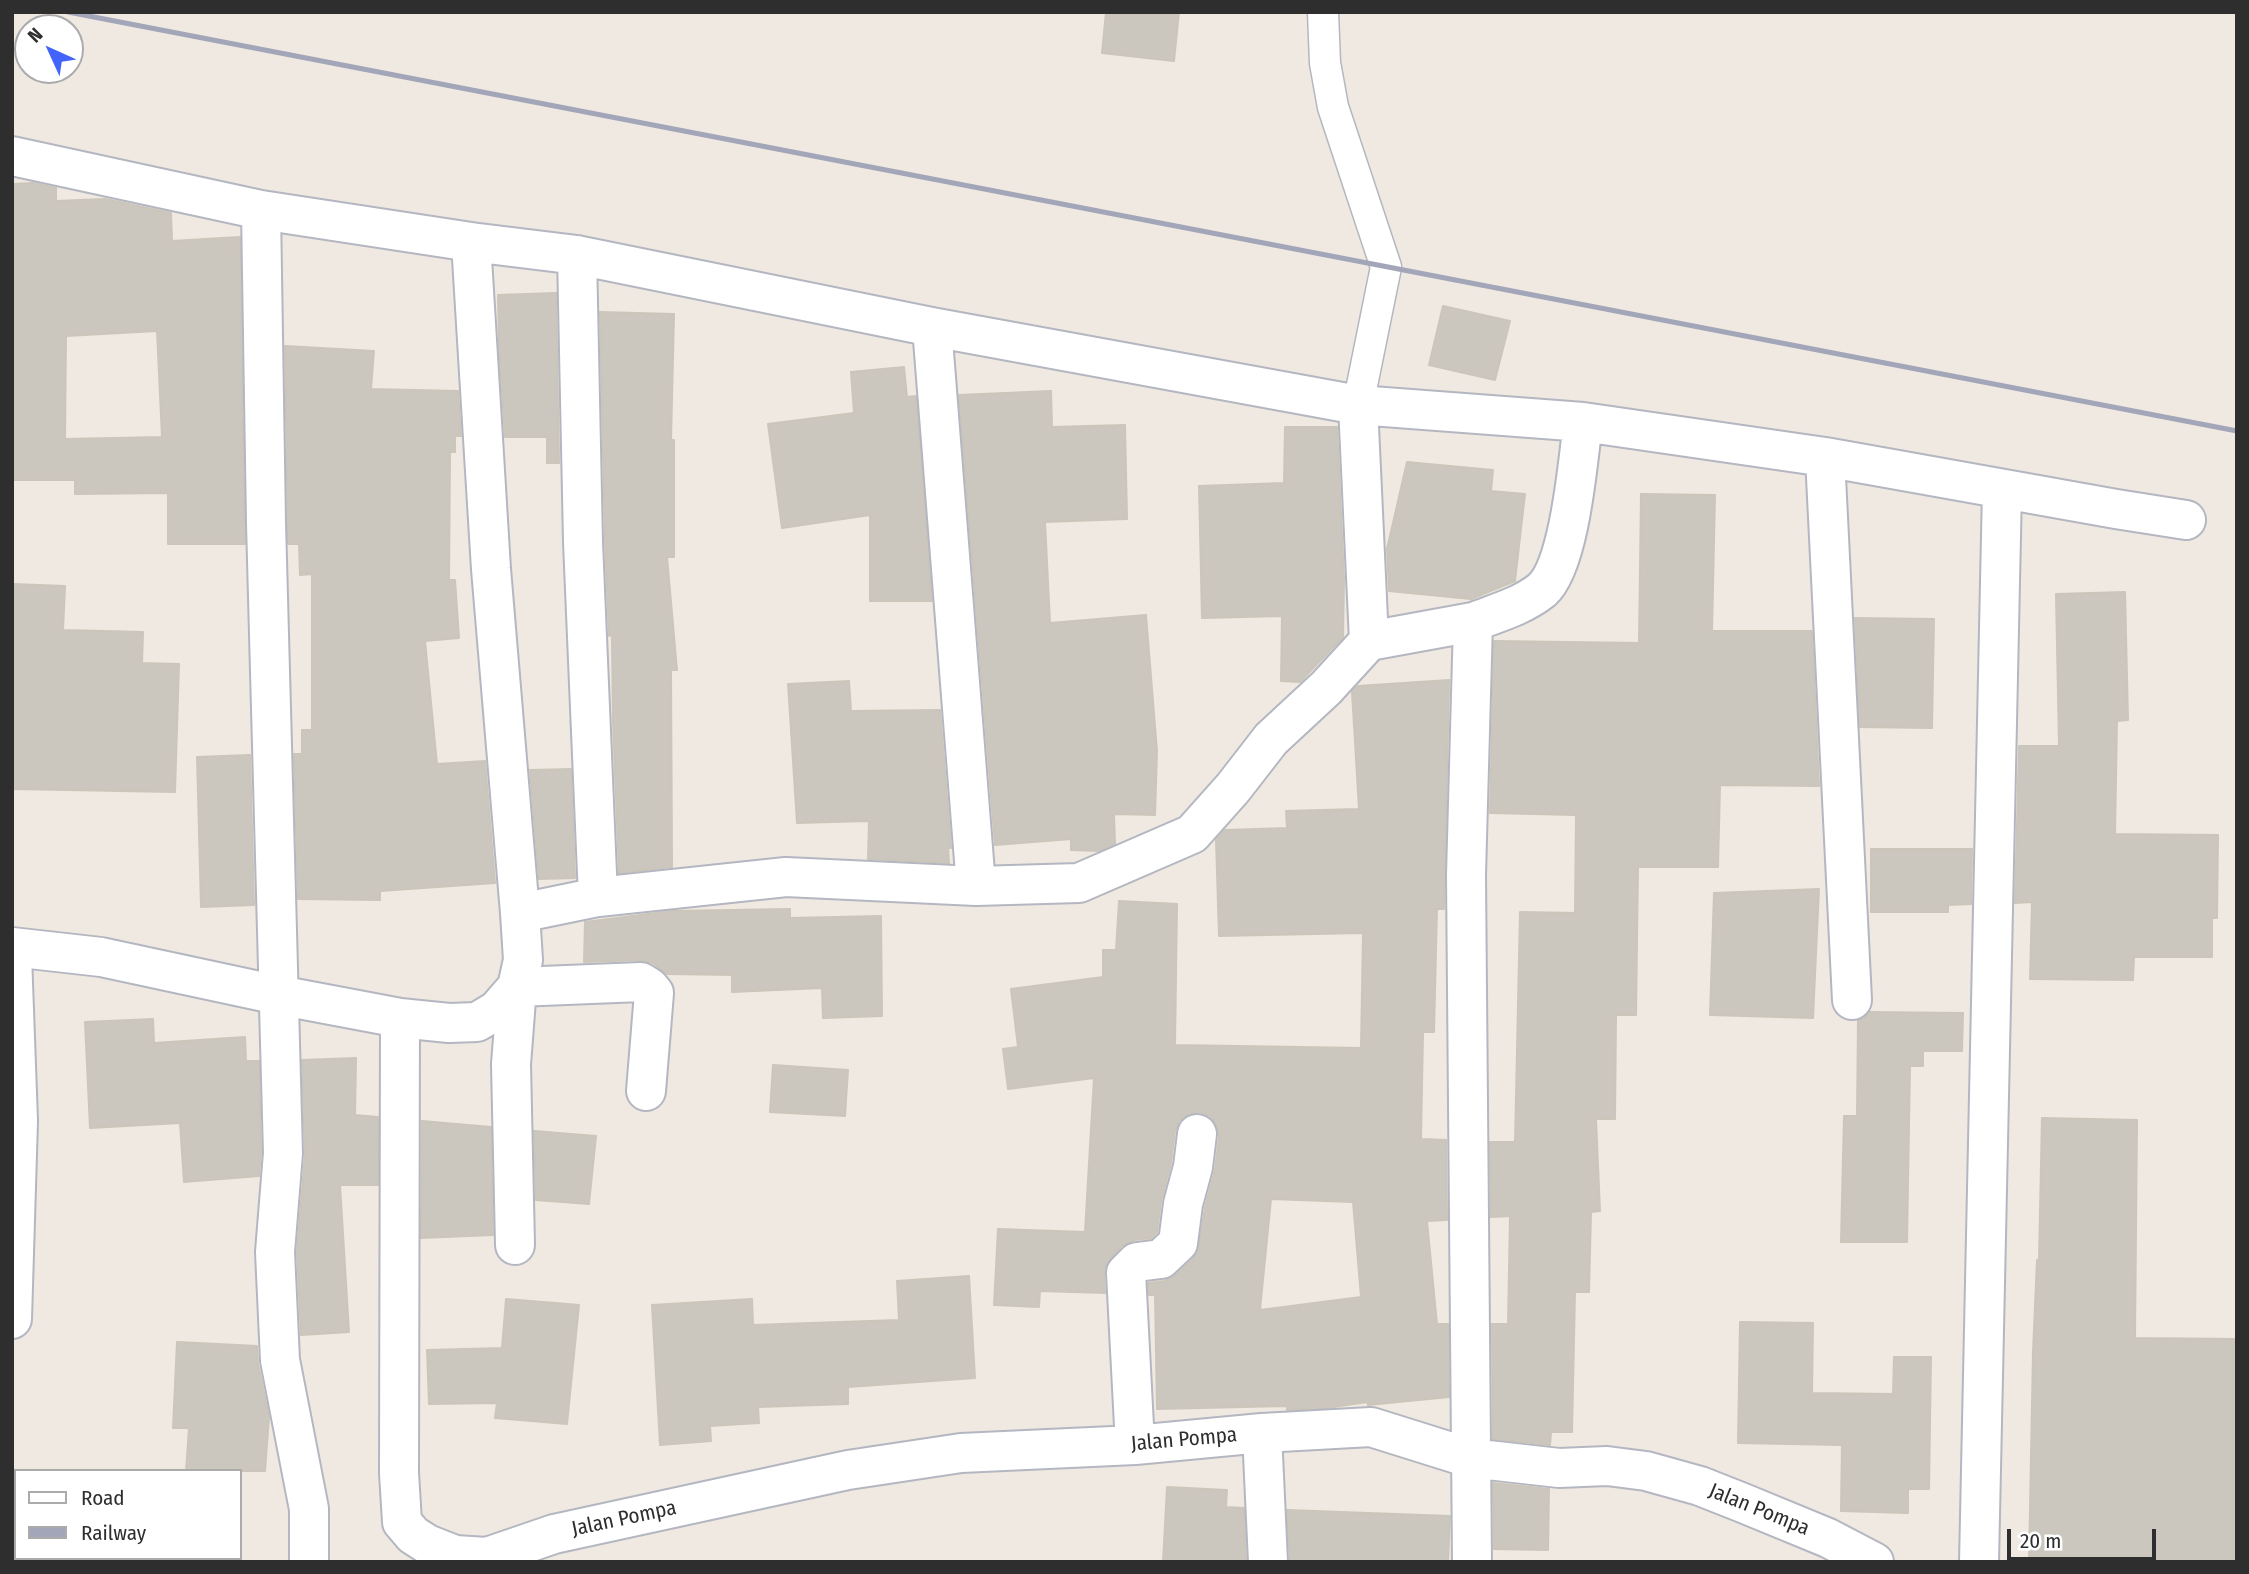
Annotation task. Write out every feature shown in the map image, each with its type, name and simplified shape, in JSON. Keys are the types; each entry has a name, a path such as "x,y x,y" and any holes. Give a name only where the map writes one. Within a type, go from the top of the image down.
{"street":[{"path":"12,156 261,210 577,255 932,327 1358,405 1583,422 1825,457 2186,520"},
{"path":"261,210 282,1153 275,1252 280,1360 309,1509 309,1562"},
{"path":"471,242 491,569 523,960 517,987 511,1064 515,1245"},
{"path":"577,255 583,542 598,897"},
{"path":"932,327 976,886"},
{"path":"1358,405 1369,641"},
{"path":"520,913 598,897 786,877 976,886 1079,883 1192,834 1233,788 1271,738 1326,688 1369,641 1473,622 1523,603 1545,587 1558,564 1567,533 1583,422"},
{"path":"1825,457 1852,1000"},
{"path":"1979,1562 2002,488"},
{"path":"1472,1562 1466,875 1473,622"},
{"path":"12,947 101,957 278,995 400,1018 449,1023 477,1022 497,1010 517,987 641,982 654,993 646,1091"},
{"path":"12,955 18,1121 12,1319"},
{"path":"400,1018 402,1521 413,1535 427,1544 455,1555 487,1559"},
{"path":"1135,1445 1126,1273 1137,1262 1161,1259 1178,1243 1197,1134"},
{"name":"Jalan Pompa","path":"487,1559 554,1534 848,1470 961,1453 1135,1445 1262,1433 1371,1427 1470,1458 1559,1468 1606,1466 1646,1471 1700,1486 1744,1503 1828,1538 1874,1562"},
{"path":"1262,1433 1268,1562"}],"lane":[{"path":"1323,12 1325,63 1333,107 1386,267 1358,405"}],"building":[{"path":"1106,12 1179,12 1174,61 1102,53"},
{"path":"33,183 56,188 56,201 105,199 171,213 172,241 240,237 245,544 168,544 168,493 75,494 75,480 12,480 12,184","holes":["157,331 162,437 65,439 66,336"]},
{"path":"556,293 559,463 547,463 547,437 505,437 498,295"},
{"path":"1443,306 1510,321 1495,380 1429,365"},
{"path":"600,312 674,314 671,440 674,440 674,557 667,557 677,670 671,670 672,867 619,873 612,635 609,636 605,541"},
{"path":"285,346 374,351 371,389 458,391 461,436 455,436 455,452 450,452 449,580 455,580 459,638 425,641 437,764 485,761 495,883 380,891 380,900 298,899 294,754 302,754 302,730 312,730 312,574 300,575 299,544 288,544"},
{"path":"904,367 907,397 916,396 932,601 870,601 870,515 782,528 768,424 854,413 851,372"},
{"path":"1051,391 1052,427 1125,425 1127,519 1045,522 1050,623 1146,615 1157,751 1155,815 1114,814 1115,844 1099,851 1071,850 1071,839 995,845 959,395"},
{"path":"1285,427 1337,427 1344,579 1343,637 1300,682 1281,681 1282,616 1202,618 1199,486 1284,483"},
{"path":"1407,462 1493,470 1491,491 1525,494 1515,581 1471,599 1389,591 1387,549"},
{"path":"1641,494 1715,495 1712,631 1812,631 1819,786 1720,785 1718,867 1638,867 1636,1015 1616,1015 1615,1119 1596,1119 1600,1211 1591,1212 1589,1292 1575,1292 1572,1432 1551,1432 1550,1445 1493,1439 1492,1324 1508,1324 1510,1216 1491,1217 1490,1142 1515,1142 1520,912 1575,913 1576,815 1490,813 1494,641 1639,643"},
{"path":"12,584 65,586 63,630 143,632 142,663 179,664 175,792 12,789"},
{"path":"2125,592 2128,720 2117,721 2115,834 2218,835 2217,918 2212,918 2212,957 2134,957 2133,980 2030,979 2032,902 2015,903 2019,746 2059,746 2056,594"},
{"path":"1855,618 1934,619 1932,728 1860,727"},
{"path":"1449,680 1444,909 1437,909 1434,1032 1423,1032 1421,1139 1446,1140 1447,1220 1427,1221 1437,1324 1448,1324 1449,1397 1287,1410 1287,1406 1157,1409 1155,1295 1149,1295 1148,1283 1164,1281 1176,1275 1193,1259 1199,1247 1215,1170 1219,1137 1217,1126 1210,1116 1199,1112 1188,1114 1179,1121 1161,1201 1157,1232 1151,1238 1134,1240 1122,1246 1111,1258 1104,1274 1105,1293 1040,1291 1039,1307 994,1305 998,1229 1085,1232 1094,1078 1008,1089 1003,1049 1018,1047 1011,989 1103,977 1103,950 1116,950 1119,901 1177,904 1175,1045 1361,1048 1363,933 1219,936 1216,840 1225,830 1287,828 1286,811 1359,809 1352,692 1358,686","holes":["1271,1199 1353,1202 1361,1297 1260,1310"]},
{"path":"849,681 851,711 940,710 951,848 948,848 949,863 868,859 869,821 797,823 788,684"},
{"path":"250,755 254,905 201,907 197,757"},
{"path":"571,769 575,878 539,879 530,770"},
{"path":"1871,849 1972,849 1971,904 1948,905 1948,912 1871,912"},
{"path":"1819,889 1813,1018 1710,1015 1714,893"},
{"path":"790,909 790,918 881,916 882,1016 823,1018 822,988 732,992 732,975 667,974 653,963 640,960 584,962 585,922 672,911"},
{"path":"1869,1012 1963,1013 1962,1051 1923,1051 1923,1066 1910,1066 1907,1242 1841,1242 1844,1116 1857,1116 1858,1020"},
{"path":"153,1019 154,1043 245,1037 246,1061 259,1061 259,1176 184,1182 180,1123 90,1128 85,1022"},
{"path":"356,1058 355,1115 378,1117 378,1185 340,1185 349,1332 301,1335 297,1252 305,1155 302,1060"},
{"path":"773,1065 848,1070 845,1116 770,1112"},
{"path":"2042,1118 2137,1120 2135,1338 2237,1339 2237,1562 2029,1562 2033,1352 2039,1260"},
{"path":"422,1121 491,1127 493,1235 421,1238"},
{"path":"534,1131 596,1136 589,1204 536,1200"},
{"path":"969,1276 975,1378 848,1387 848,1404 758,1407 759,1423 710,1426 711,1441 660,1445 652,1305 752,1299 753,1325 899,1320 897,1281"},
{"path":"506,1299 579,1305 567,1424 495,1418 497,1403 429,1404 427,1350 502,1348"},
{"path":"1740,1322 1813,1323 1812,1393 1893,1394 1894,1357 1931,1357 1929,1489 1908,1489 1908,1513 1841,1511 1842,1445 1738,1443"},
{"path":"177,1342 257,1346 269,1417 265,1471 186,1469 189,1428 173,1428"},
{"path":"1493,1483 1549,1489 1548,1550 1494,1549"},
{"path":"1167,1487 1227,1490 1226,1507 1244,1508 1246,1562 1163,1562"},
{"path":"1287,1510 1450,1516 1448,1562 1290,1562"}],"railway":[{"path":"68,12 2237,431"}]}
